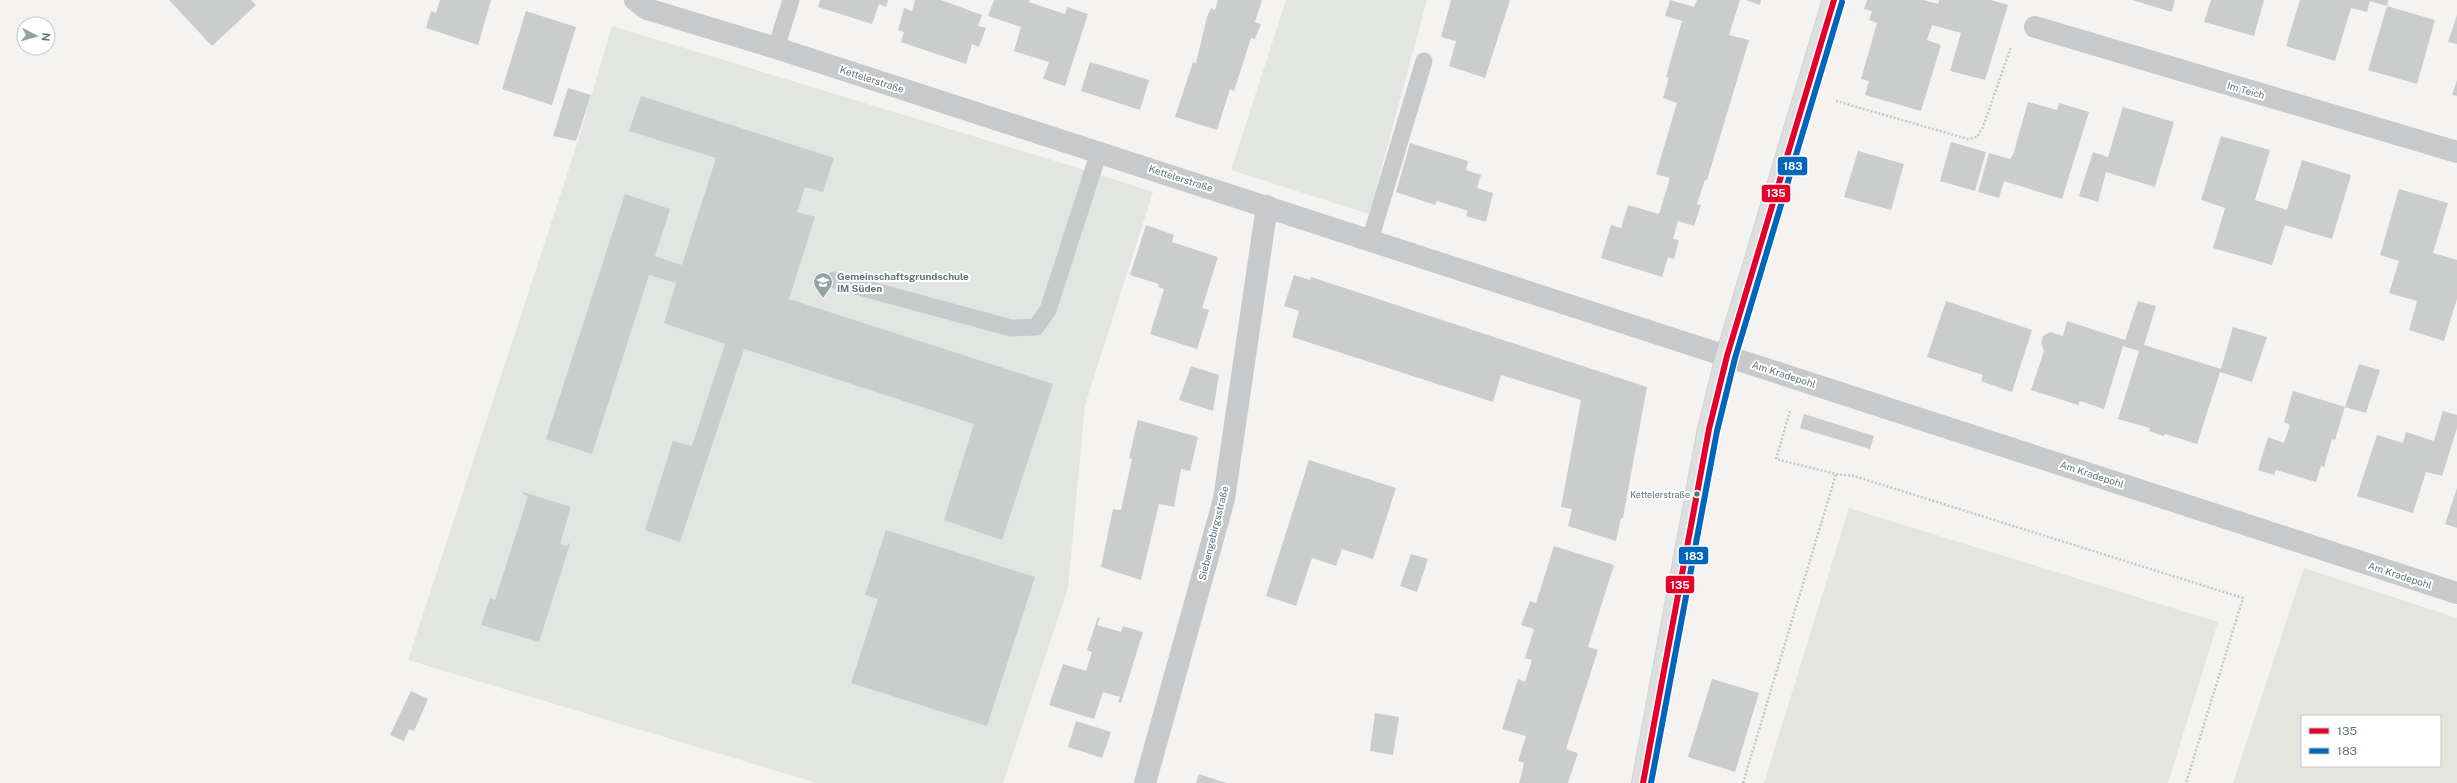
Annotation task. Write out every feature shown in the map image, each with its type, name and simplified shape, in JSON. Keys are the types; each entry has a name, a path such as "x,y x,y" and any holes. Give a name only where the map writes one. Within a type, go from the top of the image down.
{"street":[{"name":"Kettelerstraße","path":"635,0 647,9 776,48 1727,356"},
{"path":"1643,783 1702,460 1727,356 1834,0"},
{"name":"Im Teich","path":"2035,27 2457,152"},
{"name":"Siebengebirgsstraße","path":"1145,783 1224,499 1267,206"},
{"name":"Am Kradepohl","path":"1727,356 2457,593"}],"lane":[{"path":"776,48 791,0"},
{"path":"1370,240 1424,61"},
{"path":"834,280 1011,328 1036,327 1048,310 1099,152"}],"path":[{"path":"1807,92 1968,139 1977,137 1983,128 2016,32 2026,27 2035,27"},
{"path":"1800,380 1776,459 1836,474 1854,476 2243,598 2186,783"},
{"path":"1743,783 1836,474"}],"shaded area":[{"path":"1286,0 1427,0 1369,214 1231,170"},
{"name":"Gemeinschaftsgrundschule IM Süden","path":"612,26 1153,192 1085,405 1068,588 1003,783 817,783 408,660 577,144"},
{"path":"1849,508 2218,622 2168,783 1764,783"},
{"path":"2304,568 2457,618 2457,783 2233,783"}],"building":[{"path":"169,0 251,0 256,5 212,46"},
{"path":"440,0 491,0 478,45 426,28 431,11 436,13"},
{"path":"820,0 888,0 886,7 879,4 872,24 818,7"},
{"path":"915,0 941,0 982,15 978,26 986,28 979,47 972,44 966,64 901,42 904,32 898,30 904,8 912,11"},
{"path":"994,0 1030,0 1029,2 1065,14 1067,7 1088,14 1065,86 1043,79 1049,62 1014,51 1021,27 988,16"},
{"path":"1218,0 1262,0 1255,22 1261,24 1255,39 1251,38 1234,91 1230,89 1217,130 1175,117 1193,62 1196,63 1207,17 1211,8 1215,10"},
{"path":"1451,0 1510,0 1485,78 1449,66 1456,41 1441,37"},
{"path":"1670,0 1694,7 1697,0 1740,0 1729,35 1749,40 1707,180 1705,180 1697,204 1701,205 1694,226 1678,221 1673,239 1679,240 1674,259 1668,257 1662,277 1601,258 1611,225 1621,228 1628,205 1659,214 1670,178 1656,174 1677,103 1663,98 1669,78 1666,77 1682,21 1665,16"},
{"path":"1745,0 1761,0 1760,5"},
{"path":"1867,0 1923,0 1938,4 1939,0 1991,0 2008,5 1985,80 1950,71 1961,33 1932,25 1927,40 1941,45 1921,111 1865,95 1869,81 1861,79 1877,23 1869,20 1872,11 1864,9"},
{"path":"2132,0 2175,0 2172,12"},
{"path":"2211,0 2264,0 2254,36 2204,22"},
{"path":"2300,0 2388,0 2387,6 2370,1 2367,12 2351,8 2335,61 2286,46"},
{"path":"2387,6 2435,20 2417,84 2368,70"},
{"path":"526,11 576,27 552,105 502,89"},
{"path":"2457,15 2457,44 2448,42"},
{"path":"1090,62 1149,80 1140,110 1081,91"},
{"path":"2457,80 2457,96 2452,95"},
{"path":"568,88 591,95 576,141 553,136"},
{"path":"641,96 834,158 823,192 805,187 797,212 815,217 789,299 1053,384 1002,540 944,520 974,424 744,349 680,542 645,530 673,441 692,446 725,344 664,323 676,283 649,275 592,454 546,439 625,194 670,209 655,256 682,265 716,158 629,131"},
{"path":"2028,102 2057,110 2059,103 2089,112 2062,199 2004,181 1999,198 1978,192 1989,153 2010,159 2013,155"},
{"path":"2123,107 2174,122 2155,187 2106,172 2098,202 2079,196 2093,152 2108,157"},
{"path":"2221,136 2270,150 2255,200 2287,210 2302,160 2351,175 2332,239 2285,225 2272,265 2213,248 2225,208 2201,200"},
{"path":"1951,142 1986,152 1975,191 1940,181"},
{"path":"1410,143 1468,161 1466,170 1481,175 1477,188 1493,193 1486,222 1466,216 1468,211 1437,201 1435,205 1396,192"},
{"path":"1858,151 1904,164 1891,210 1844,197"},
{"path":"2399,189 2448,203 2433,253 2457,260 2457,299 2444,341 2409,330 2417,301 2389,293 2399,261 2380,255"},
{"path":"1146,225 1174,235 1172,242 1218,257 1202,308 1209,310 1197,349 1150,334 1164,289 1158,287 1159,284 1130,275"},
{"path":"1294,275 1310,280 1311,277 1647,387 1623,518 1621,518 1616,541 1568,526 1572,509 1561,507 1581,400 1501,375 1493,402 1292,337 1299,311 1284,306"},
{"path":"1946,301 2032,330 2012,392 1981,381 1983,375 1927,357"},
{"path":"2138,301 2156,306 2144,345 2221,369 2233,327 2267,337 2252,382 2220,372 2197,444 2165,434 2164,436 2149,431 2150,428 2118,419 2139,351 2123,346 2104,409 2080,401 2078,405 2031,390 2044,351 2041,343 2043,336 2050,332 2063,336 2067,321 2125,340"},
{"path":"2359,364 2380,370 2366,413 2345,407"},
{"path":"1191,366 1219,375 1213,411 1179,400"},
{"path":"2293,391 2345,407 2335,440 2332,439 2324,467 2321,466 2316,482 2276,470 2274,475 2258,470 2268,437 2284,443 2290,425 2284,422"},
{"path":"2443,411 2457,415 2457,428 2442,476 2426,472 2413,513 2357,496 2377,435 2403,443 2406,432 2434,441"},
{"path":"1804,414 1874,436 1870,449 1800,428"},
{"path":"1138,420 1198,437 1190,471 1181,469 1174,507 1159,504 1141,580 1101,567 1113,509 1121,510 1132,459 1129,458"},
{"path":"1309,460 1396,488 1373,559 1342,549 1336,566 1312,558 1296,606 1266,596"},
{"path":"2457,488 2457,528 2445,524"},
{"path":"523,492 571,507 560,544 567,546 568,543 570,544 539,642 481,625 490,598 495,600 528,496 523,494"},
{"path":"886,530 1035,577 987,726 851,683 878,599 865,595"},
{"path":"1554,546 1614,565 1588,647 1598,650 1566,749 1578,753 1568,783 1519,783 1524,763 1518,761 1526,736 1502,729 1518,679 1525,682 1532,660 1525,658 1534,629 1521,625 1530,601 1536,603"},
{"path":"1411,554 1428,559 1417,592 1400,586"},
{"path":"1098,617 1100,618 1097,625 1121,632 1123,626 1143,632 1121,703 1118,702 1120,697 1103,692 1094,719 1049,705 1063,664 1086,671 1092,652 1087,650"},
{"path":"1712,679 1759,693 1735,772 1688,757"},
{"path":"411,691 428,699 414,731 409,729 404,741 390,735"},
{"path":"1375,713 1399,717 1393,755 1370,751"},
{"path":"1076,721 1111,732 1102,758 1068,747"},
{"path":"1199,774 1226,783 1196,783"}],"transit line":[{"name":"135","path":"1643,783 1709,429 1727,356 1834,0"},
{"name":"183","path":"1651,783 1717,431 1735,358 1842,2"}],"place":[{"name":"Gemeinschaftsgrundschule IM Süden","path":"823,299"},
{"name":"Kettelerstraße","path":"1697,494"}]}
